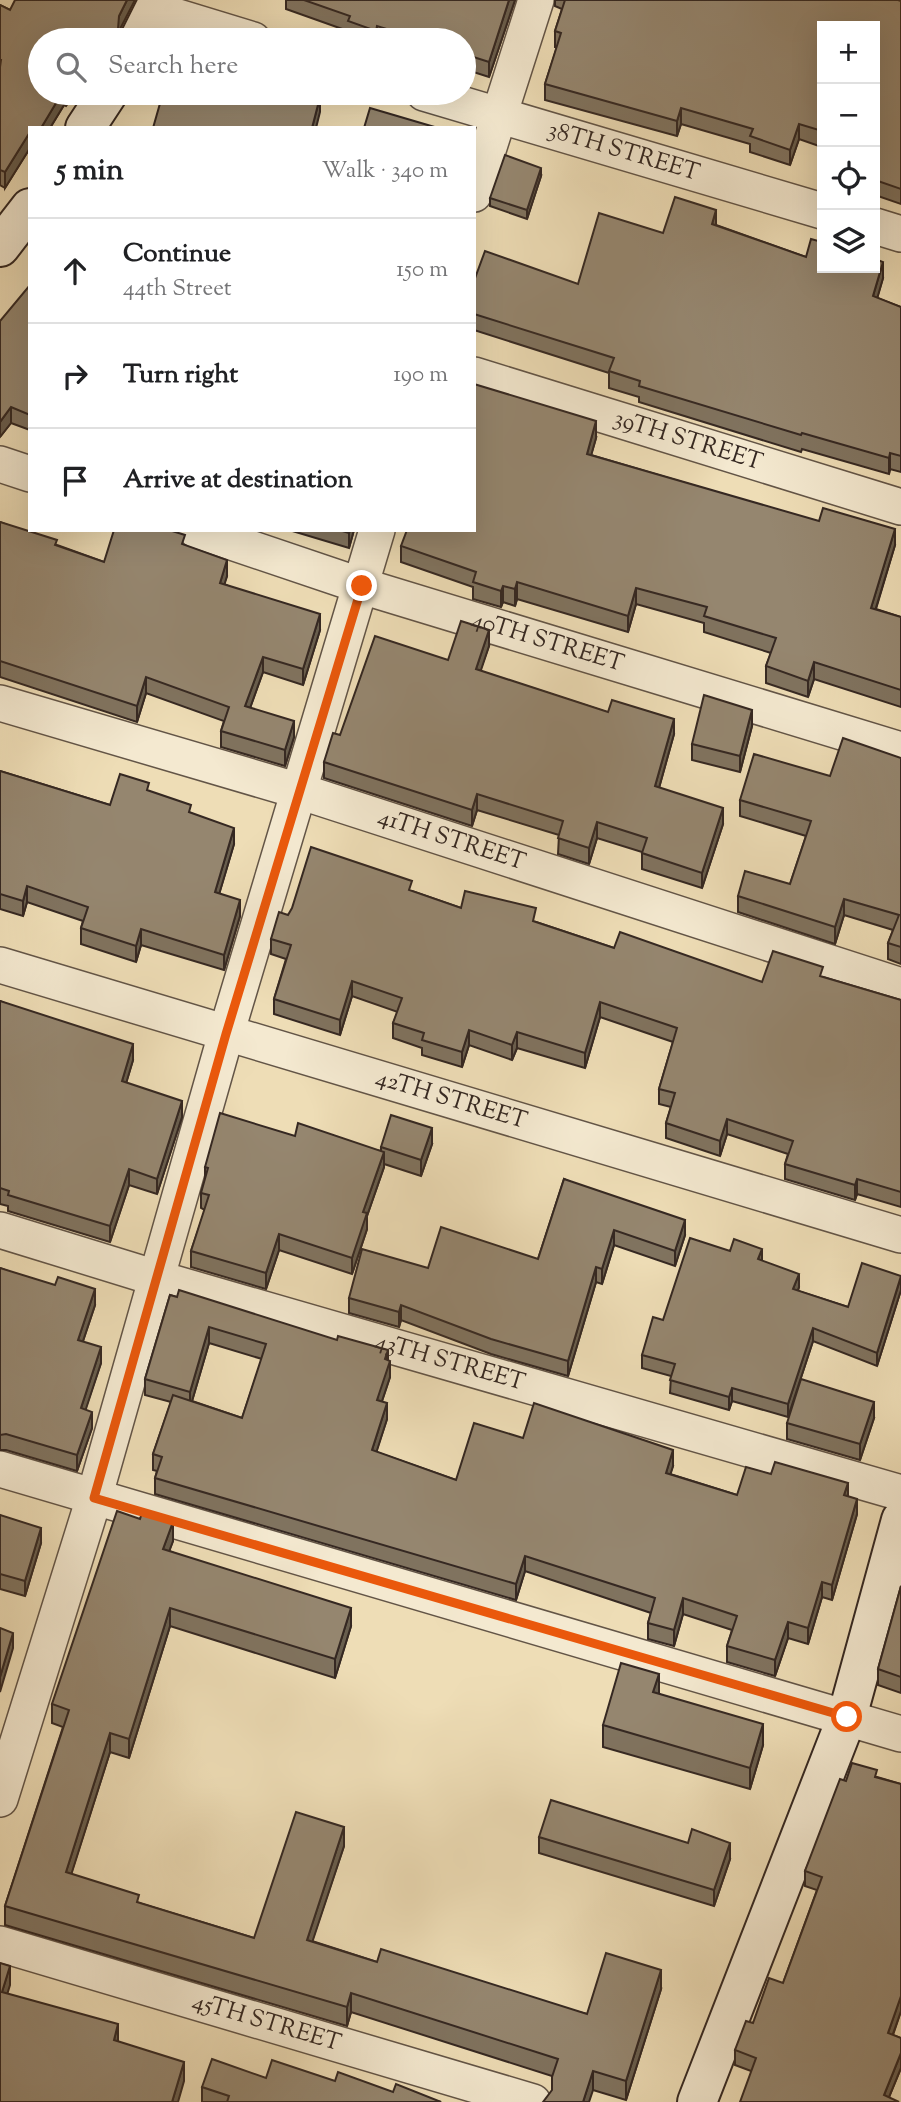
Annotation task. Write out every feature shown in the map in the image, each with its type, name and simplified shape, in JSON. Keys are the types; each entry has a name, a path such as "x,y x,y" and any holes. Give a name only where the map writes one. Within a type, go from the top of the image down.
{"main road":[{"path":"86,126 100,105"},
{"path":"697,2102 847,1717 901,1520"}],"street":[{"path":"476,188 536,0"},
{"path":"151,17 200,28"},
{"name":"38TH STREET","path":"463,105 819,210"},
{"path":"880,228 901,234"},
{"name":"39TH STREET","path":"476,375 901,507"},
{"path":"0,464 28,473"},
{"name":"40TH STREET","path":"202,532 362,586 901,750"},
{"path":"0,1800 12,1721 94,1498 226,1034 376,532"},
{"name":"41TH STREET","path":"0,703 299,791 901,986"},
{"name":"42TH STREET","path":"0,965 901,1235"},
{"name":"43TH STREET","path":"0,1230 156,1278 901,1493"},
{"path":"0,1469 901,1734"},
{"name":"45TH STREET","path":"0,1944 533,2102"}],"building":[{"path":"15,0 127,0 119,16 118,28 28,28 28,105 55,105 42,126 28,126 28,135 5,172 0,170 0,5 10,10"},
{"path":"304,0 509,0 489,62 476,58 476,28 368,28 348,21 350,16"},
{"path":"565,0 901,1 901,189 880,182 880,21 817,21 817,129 799,124 790,150 750,136 753,129 681,108 677,121 545,84 561,33 555,31"},
{"path":"160,105 318,105 313,126 154,126"},
{"path":"370,108 431,126 365,126"},
{"path":"505,155 541,168 527,210 490,198"},
{"path":"675,197 716,210 712,224 806,257 811,239 817,241 817,273 880,273 873,296 901,307 901,456 890,453 889,458 802,433 801,435 639,386 640,381 609,371 614,358 476,315 476,276 485,251 578,284 599,213 663,233"},
{"path":"28,287 28,414 11,407 0,422 0,321"},
{"path":"476,385 596,421 587,454 819,521 823,508 895,529 871,608 901,617 901,690 814,662 808,681 766,666 776,638 704,616 707,607 636,588 628,616 517,582 515,589 503,586 501,591 473,582 476,572 401,546 406,532 476,532"},
{"path":"0,522 57,540 55,545 104,562 113,532 175,532 185,535 182,544 227,560 220,583 320,614 303,669 263,657 245,706 294,721 285,750 221,731 229,707 146,677 137,706 0,661"},
{"path":"461,621 489,630 476,669 608,712 612,700 674,719 655,786 723,808 702,873 642,853 647,838 597,822 589,848 558,838 563,821 477,794 472,810 324,762 333,733 340,735 375,636 448,660"},
{"path":"704,695 752,710 740,756 692,744"},
{"path":"843,738 901,758 901,947 888,943 899,915 844,899 835,927 738,896 745,871 790,884 811,821 740,800 754,754 830,776"},
{"path":"0,771 110,805 120,774 149,783 147,790 191,805 189,812 234,828 215,892 240,900 224,955 141,929 136,946 81,928 88,907 27,886 23,901 0,894"},
{"path":"311,847 412,881 409,890 461,908 465,891 536,908 533,921 614,948 620,932 762,982 773,951 823,967 820,976 901,1000 901,1192 857,1179 855,1185 785,1164 793,1141 727,1119 720,1141 666,1123 675,1093 659,1089 677,1028 600,1002 585,1053 517,1032 512,1045 469,1030 462,1052 422,1040 424,1033 393,1023 402,998 352,981 340,1020 274,999 291,945 271,939 279,912 288,915 292,908"},
{"path":"0,1001 133,1044 122,1081 182,1101 157,1179 129,1169 110,1226 8,1195 9,1191 0,1188"},
{"path":"220,1113 295,1136 298,1123 384,1152 363,1212 367,1213 352,1258 279,1234 266,1273 191,1251 209,1195 201,1193 208,1168 205,1167"},
{"path":"391,1115 432,1128 421,1160 381,1147"},
{"path":"564,1179 685,1220 675,1251 614,1230 602,1269 596,1267 568,1361 491,1339 401,1305 399,1312 349,1298 362,1249 428,1268 441,1227 538,1259"},
{"path":"690,1238 730,1251 734,1239 762,1249 758,1259 799,1274 793,1289 848,1307 862,1263 901,1276 877,1353 813,1328 788,1404 732,1388 729,1397 670,1380 675,1364 642,1355 653,1317 663,1320"},
{"path":"0,1268 55,1285 58,1277 95,1289 78,1340 101,1347 81,1408 92,1412 77,1455 6,1434 0,1435"},
{"path":"179,1290 337,1340 338,1336 388,1350 385,1359 390,1361 377,1400 387,1403 372,1450 456,1480 474,1423 523,1438 534,1403 673,1450 666,1473 737,1495 746,1467 771,1474 775,1462 848,1483 844,1495 857,1499 832,1585 822,1582 808,1628 788,1622 775,1660 727,1646 737,1616 683,1598 674,1630 648,1623 655,1598 525,1556 516,1584 155,1478 162,1457 153,1454 173,1395 242,1418 266,1344 209,1327 190,1392 145,1379 170,1295 177,1297"},
{"path":"801,1379 874,1402 860,1444 787,1423"},
{"path":"117,1511 140,1519 142,1513 173,1522 163,1549 351,1608 335,1659 170,1608 129,1739 110,1733 66,1872 139,1895 137,1902 254,1938 296,1812 344,1827 307,1940 377,1962 381,1949 587,2014 606,1953 661,1970 626,2081 593,2071 583,2102 543,2102 552,2090 552,2077 558,2059 351,1993 347,2007 5,1906 69,1710 52,1704"},
{"path":"0,1515 41,1528 25,1581 0,1574"},
{"path":"901,1586 901,1677 878,1669"},
{"path":"0,1628 13,1633 0,1677"},
{"path":"621,1663 659,1674 653,1692 763,1724 750,1768 603,1725"},
{"path":"852,1763 877,1770 875,1777 901,1784 901,1996 888,2033 901,2038 901,2053 884,2095 899,2102 740,2102 756,2058 735,2050 746,2021 753,2023 769,1978 783,1983 822,1877 805,1871 840,1779 846,1781"},
{"path":"551,1800 688,1843 692,1829 730,1843 714,1890 539,1837"},
{"path":"0,1963 10,1966 2,1992 118,2024 114,2040 184,2062 172,2102 0,2102"},
{"path":"212,2059 266,2078 272,2060 335,2081 338,2072 393,2092 396,2084 441,2102 227,2102 229,2096 202,2087"}],"route":[{"path":"362,586 226,1034 94,1498 847,1717"}]}
